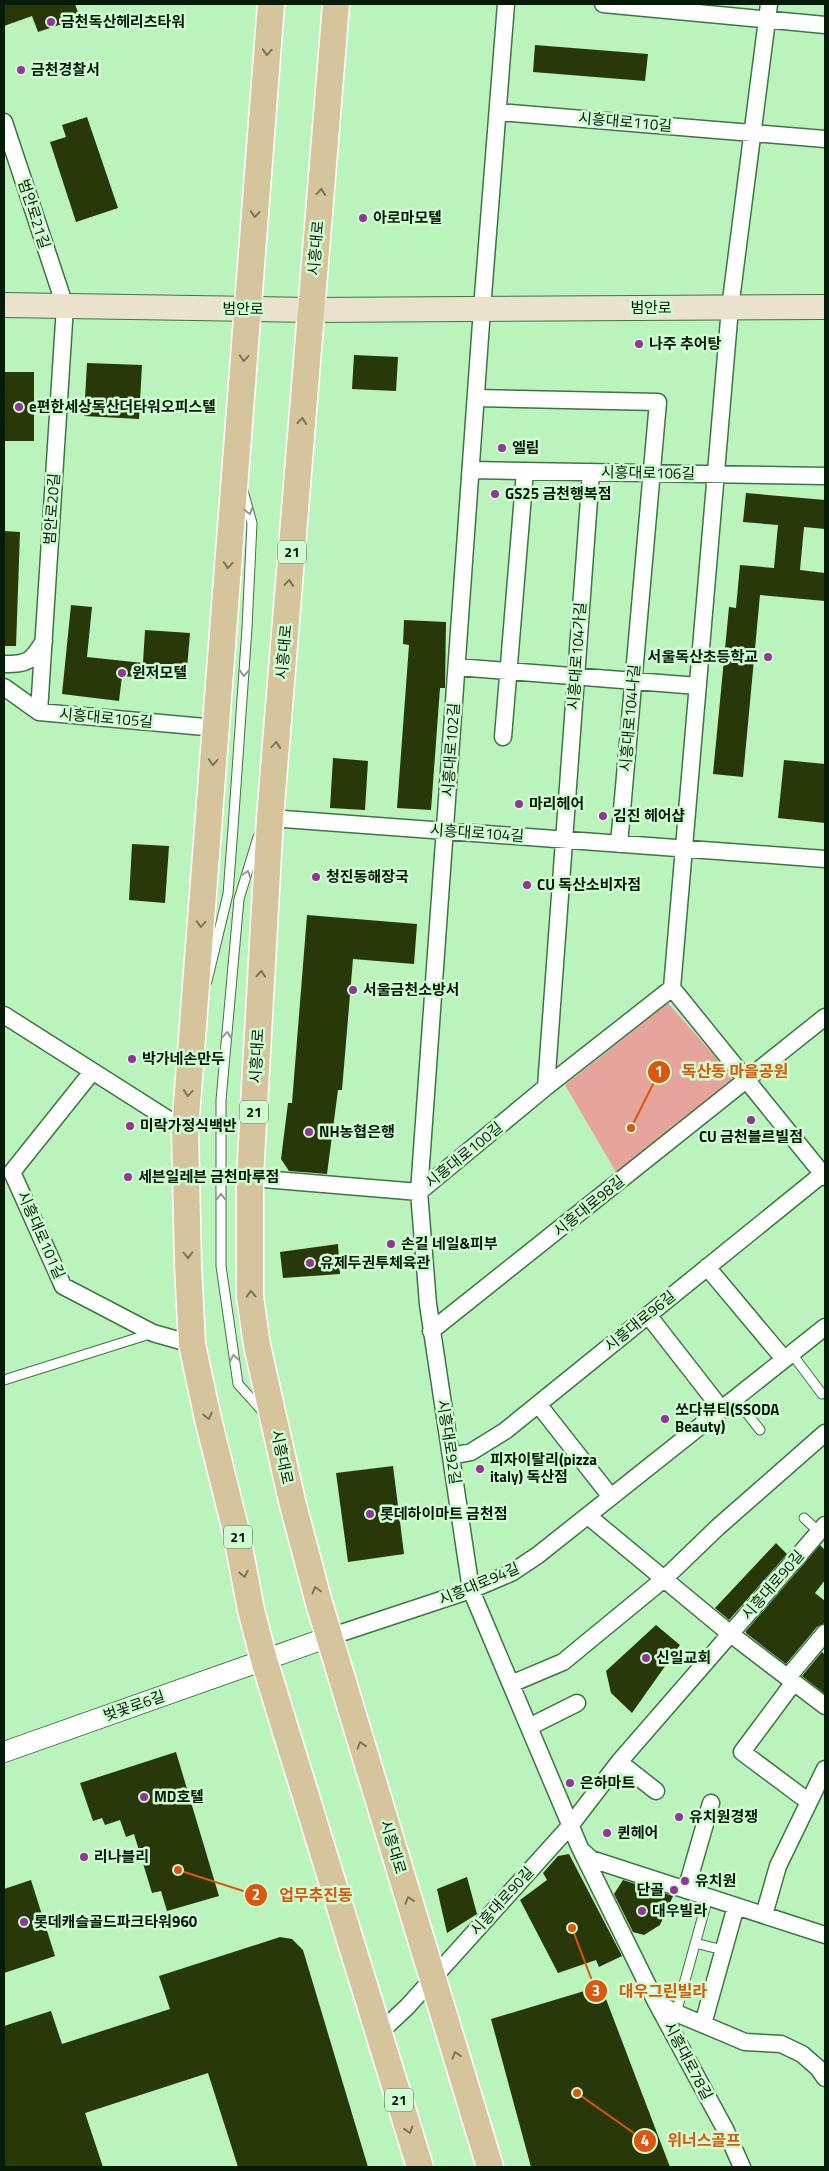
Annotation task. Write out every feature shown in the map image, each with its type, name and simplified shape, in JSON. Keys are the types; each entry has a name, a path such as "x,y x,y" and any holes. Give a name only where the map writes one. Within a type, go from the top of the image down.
{"main road":[{"name":"21","path":"271,4 185,1130 192,1344 264,1660 420,2167"},
{"name":"시흥대로","path":"331,8 332,56 271,806 250,1178 250,1297 257,1346 292,1501 329,1637 471,2102 483,2163"},
{"name":"범안로","path":"4,305 311,310 825,307"}],"street":[{"path":"482,309 506,4"},
{"path":"603,4 768,12 825,25"},
{"path":"746,1081 672,988 730,308 768,12"},
{"name":"시흥대로110길","path":"498,112 825,139"},
{"name":"범안로21길","path":"4,122 65,306"},
{"name":"범안로20길","path":"39,712 65,306"},
{"name":"시흥대로102길","path":"419,1192 482,309"},
{"name":"시흥대로104나길","path":"476,398 658,402 619,844"},
{"name":"시흥대로106길","path":"471,470 825,476"},
{"path":"503,737 525,471"},
{"name":"시흥대로104가길","path":"563,840 591,472"},
{"path":"4,664 24,664 34,657 44,641"},
{"path":"457,667 698,686"},
{"name":"시흥대로105길","path":"4,687 39,712 216,728"},
{"name":"시흥대로104길","path":"271,806 445,831 825,860"},
{"path":"546,1087 563,840"},
{"name":"시흥대로100길","path":"250,1178 419,1192 546,1087 672,988"},
{"path":"4,1015 185,1130"},
{"name":"시흥대로98길","path":"432,1331 825,1016"},
{"name":"시흥대로101길","path":"92,1072 12,1172 63,1286 153,1333 192,1344"},
{"name":"시흥대로96길","path":"451,1456 471,1452 505,1431 824,1174 746,1081"},
{"name":"시흥대로92길","path":"419,1192 432,1331 471,1590 580,1848"},
{"path":"707,1267 788,1356"},
{"path":"648,1315 722,1410"},
{"name":"시흥대로94길","path":"329,1637 471,1590 511,1573 538,1555 588,1516 825,1327"},
{"path":"538,1404 612,1497"},
{"path":"511,1684 563,1662 664,1579 718,1527 825,1433"},
{"name":"시흥대로90길","path":"588,1516 731,1634 825,1706"},
{"name":"시흥대로90길","path":"378,2034 407,2008 570,1826 619,1762 821,1535"},
{"path":"809,1802 742,1752 825,1633"},
{"name":"벚꽃로6길","path":"4,1752 329,1637"},
{"path":"529,1727 578,1703"},
{"path":"619,1762 656,1791"},
{"path":"764,1915 778,1866 825,1769"},
{"path":"686,1890 711,1803"},
{"path":"580,1848 591,1859 825,1935"},
{"name":"시흥대로78길","path":"580,1848 656,2002 725,2129 742,2167"},
{"path":"703,2024 736,1906"},
{"path":"656,2002 676,2013 745,2042 781,2044 802,2054 818,2068 825,2078"}],"lane":[{"path":"193,1027 210,972 228,894 247,628 252,523 236,464"},
{"path":"271,806 238,899 221,1100 221,1266 238,1384 276,1428"},
{"path":"4,1380 153,1333"},
{"path":"788,1356 822,1394"},
{"path":"736,1398 760,1430"},
{"name":"시흥대로90길","path":"804,1518 821,1535"},
{"path":"676,2013 708,1897"},
{"path":"695,1943 724,1950"}],"shaded area":[{"path":"668,1003 734,1078 616,1172 565,1085"}],"building":[{"name":"금천독산헤리츠타워","path":"4,4 75,4 80,18 38,32 32,16 4,26"},
{"path":"535,45 648,54 645,81 533,72"},
{"path":"87,117 118,208 76,222 50,142 66,137 62,125"},
{"path":"354,355 398,357 396,391 352,389"},
{"path":"87,363 142,365 139,419 84,416"},
{"name":"e편한세상독산더타워오피스텔","path":"4,372 34,372 34,441 4,441"},
{"path":"746,493 825,500 825,529 804,527 800,570 825,573 825,601 760,595 743,777 713,774 729,607 736,608 740,565 774,568 778,525 743,522"},
{"path":"4,531 20,532 16,646 4,646"},
{"path":"71,605 92,607 87,657 143,663 145,630 190,633 186,681 122,676 119,701 62,694"},
{"path":"404,620 446,622 445,688 440,688 431,810 397,808 409,645 403,644"},
{"path":"333,758 368,761 365,810 330,808"},
{"path":"784,760 825,764 825,823 778,818"},
{"path":"132,844 169,846 165,903 129,900"},
{"path":"307,915 417,924 414,964 353,959 342,1090 338,1090 327,1174 289,1171 281,1159 288,1103 292,1103"},
{"name":"유제두권투체육관","path":"338,1244 340,1274 283,1278 280,1252"},
{"name":"롯데하이마트 금천점","path":"393,1466 404,1554 348,1562 336,1473"},
{"path":"776,1543 787,1554 729,1620 715,1608"},
{"path":"820,1545 825,1550 825,1580 815,1593 825,1601 825,1623 817,1627 786,1664 746,1633 746,1631"},
{"name":"신일교회","path":"656,1625 680,1645 632,1713 611,1693 606,1671"},
{"path":"822,1652 825,1655 825,1694 802,1676"},
{"path":"176,1752 219,1896 167,1911 161,1891 152,1893 134,1834 126,1837 120,1820 105,1825 102,1818 93,1821 80,1783"},
{"path":"569,1854 622,1956 599,1967 596,1960 558,1973 520,1900 547,1880 543,1873 558,1856"},
{"path":"467,1877 477,1914 447,1933 437,1889"},
{"name":"롯데캐슬골드파크타워960","path":"31,1880 55,1956 4,1973 4,1889"},
{"name":"대우빌라","path":"623,1880 673,1896 660,1925 644,1935 633,1932 614,1894"},
{"path":"280,1937 292,1939 303,1950 368,2167 238,2167 208,2073 85,2113 103,2167 4,2167 4,2026 51,2011 62,2044 170,2009 159,1976"},
{"path":"601,1986 670,2167 531,2167 491,2019"}],"place":[{"name":"금천독산헤리츠타워","path":"51,22"},
{"name":"금천경찰서","path":"21,70"},
{"name":"아로마모텔","path":"363,218"},
{"name":"나주 추어탕","path":"639,344"},
{"name":"e편한세상독산더타워오피스텔","path":"19,407"},
{"name":"엘림","path":"502,448"},
{"name":"GS25 금천행복점","path":"495,494"},
{"name":"서울독산초등학교","path":"768,657"},
{"name":"윈저모텔","path":"122,673"},
{"name":"마리헤어","path":"519,804"},
{"name":"김진 헤어샵","path":"603,816"},
{"name":"청진동해장국","path":"316,877"},
{"name":"CU 독산소비자점","path":"527,885"},
{"name":"서울금천소방서","path":"353,990"},
{"name":"박가네손만두","path":"132,1059"},
{"name":"CU 금천블르빌점","path":"751,1120"},
{"name":"미락가정식백반","path":"130,1126"},
{"name":"독산동 마을공원","path":"631,1128"},
{"name":"NH농협은행","path":"309,1132"},
{"name":"세븐일레븐 금천마루점","path":"128,1177"},
{"name":"손길 네일&피부","path":"391,1244"},
{"name":"유제두권투체육관","path":"310,1263"},
{"name":"쏘다뷰티(SSODA Beauty)","path":"665,1419"},
{"name":"피자이탈리(pizza italy) 독산점","path":"480,1469"},
{"name":"롯데하이마트 금천점","path":"370,1514"},
{"name":"신일교회","path":"646,1658"},
{"name":"은하마트","path":"570,1783"},
{"name":"MD호텔","path":"144,1797"},
{"name":"유치원경쟁","path":"679,1817"},
{"name":"퀸헤어","path":"607,1833"},
{"name":"리나블리","path":"84,1857"},
{"name":"업무추진동","path":"178,1870"},
{"name":"유치원","path":"685,1881"},
{"name":"단골","path":"674,1890"},
{"name":"대우빌라","path":"642,1911"},
{"name":"롯데캐슬골드파크타워960","path":"24,1922"},
{"name":"대우그린빌라","path":"572,1928"},
{"name":"위너스골프","path":"577,2093"}]}
